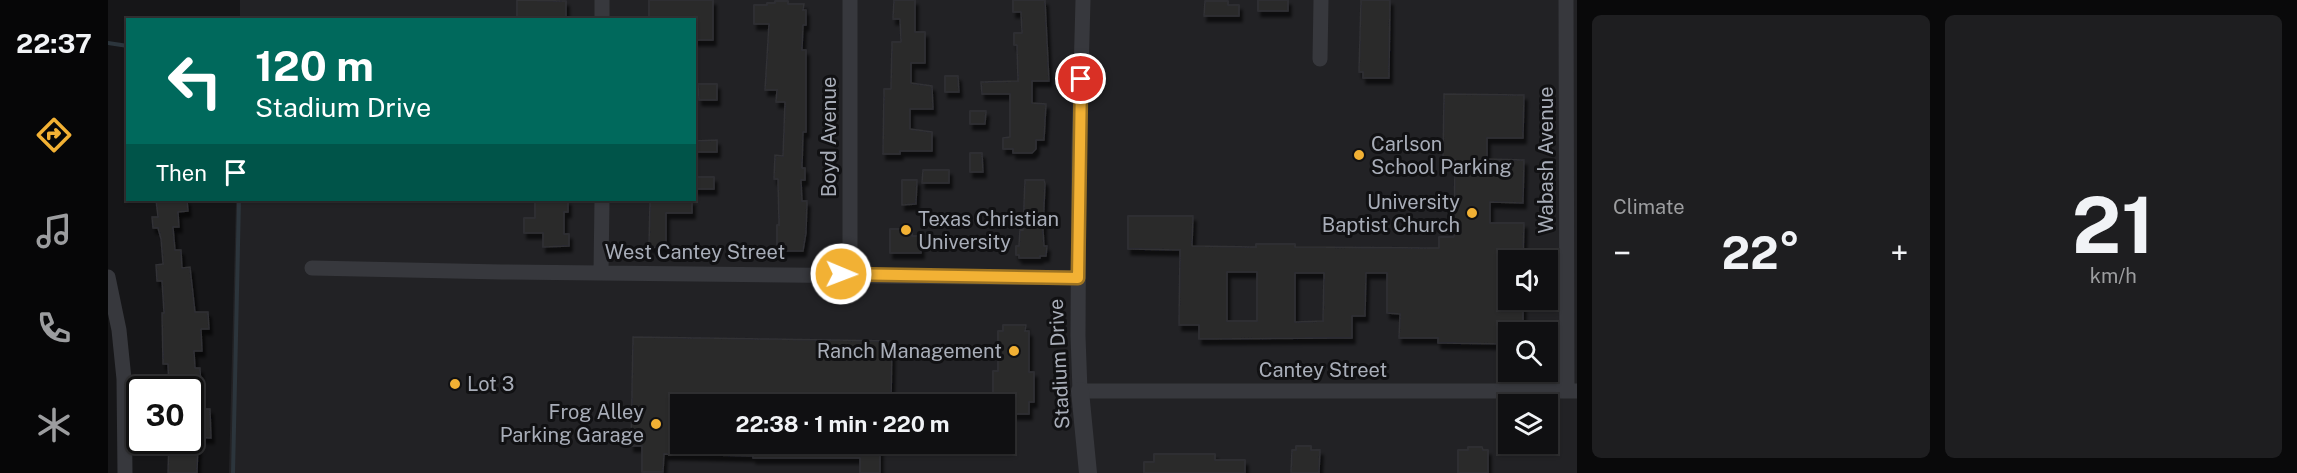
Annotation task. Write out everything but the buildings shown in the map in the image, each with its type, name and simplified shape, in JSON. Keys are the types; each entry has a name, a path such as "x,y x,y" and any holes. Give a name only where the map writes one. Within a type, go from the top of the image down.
{"street":[{"path":"602,0 602,18"},
{"name":"Boyd Avenue","path":"850,0 850,274"},
{"name":"Stadium Drive","path":"1083,0 1078,278 1080,391 1088,473"},
{"path":"1320,59 1321,0"},
{"name":"Wabash Avenue","path":"1566,0 1572,392"},
{"path":"601,272 602,201"},
{"name":"West Cantey Street","path":"312,268 1078,278"},
{"path":"108,277 119,330 124,379 125,473"},
{"name":"Cantey Street","path":"1080,391 1572,392"}],"shaded area":[{"name":"Texas Christian University","path":"240,0 1577,0 1577,473 229,473 236,201 696,201 696,18 240,18"}],"waterway":[{"path":"108,43 126,46"},
{"path":"233,473 239,201"}],"place":[{"name":"Carlson School Parking","path":"1359,155"},
{"name":"University Baptist Church","path":"1472,213"},
{"name":"Texas Christian University","path":"906,230"},
{"name":"Ranch Management","path":"1014,351"},
{"name":"Lot 3","path":"455,384"},
{"name":"Frog Alley Parking Garage","path":"656,424"}],"route":[{"path":"841,274 1078,278 1081,79"}]}
